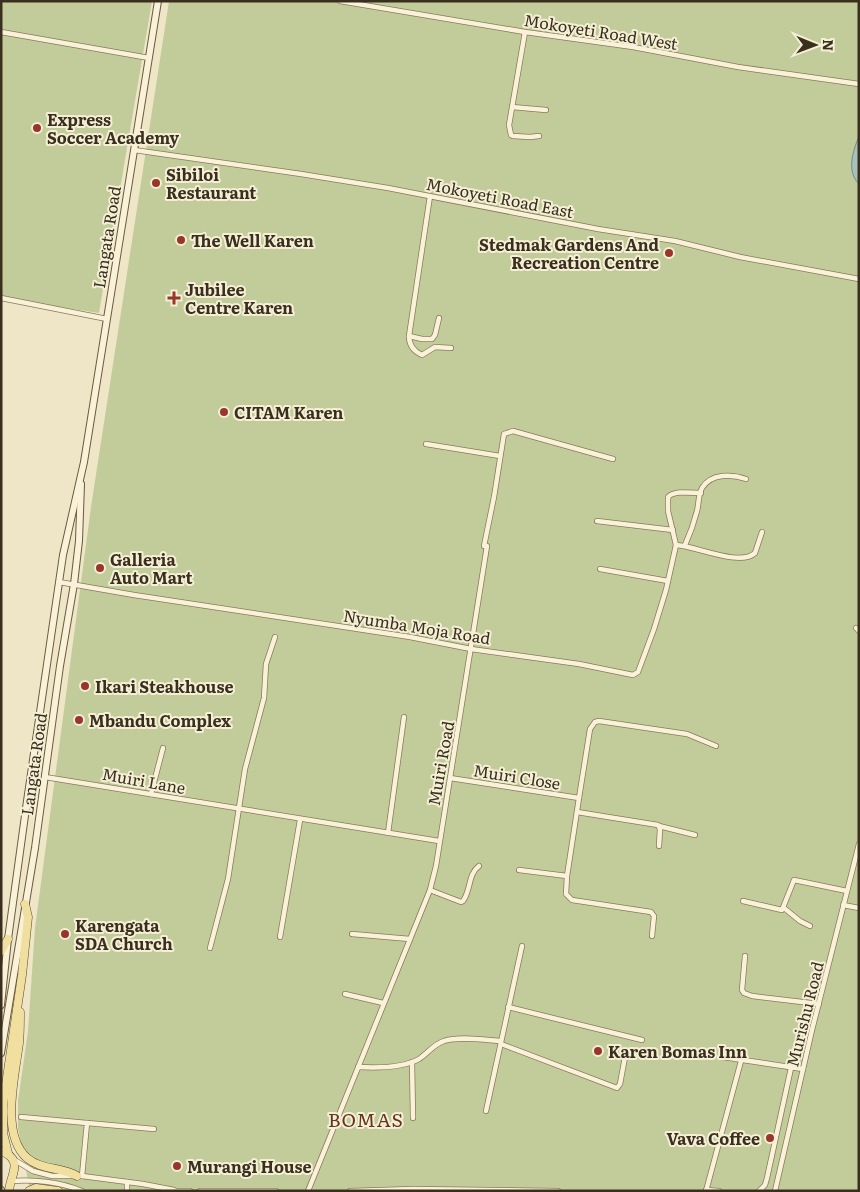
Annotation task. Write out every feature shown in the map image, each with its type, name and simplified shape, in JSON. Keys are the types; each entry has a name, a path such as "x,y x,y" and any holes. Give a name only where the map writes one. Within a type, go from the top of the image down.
{"main road":[{"name":"Langata Road","path":"1,1005 8,939 60,582 68,531 81,478 158,1"},
{"name":"Langata Road","path":"1,1053 35,848 60,666 74,584 79,532 81,478"},
{"path":"6,1187 15,1170 7,1154 3,1133 3,1105 22,975 28,917 25,904"},
{"path":"1,952 8,939"},
{"path":"22,975 19,1042 9,1120 12,1134 21,1152 28,1159 39,1165 65,1170 79,1176"},
{"path":"30,1191 40,1188 58,1191"}],"street":[{"name":"Mokoyeti Road West","path":"340,1 633,48 738,67 859,84"},
{"path":"1,32 149,58"},
{"path":"525,32 509,125 511,135 522,137 539,136"},
{"path":"512,107 546,110"},
{"name":"Mokoyeti Road East","path":"134,150 301,174 430,196 598,229 675,241 740,257 859,279"},
{"path":"430,196 409,336 410,345 420,354 424,354 435,347 451,348"},
{"path":"1,298 107,319"},
{"path":"409,336 432,339 435,335 439,318"},
{"name":"Muiri Road","path":"308,1191 430,890 471,649 487,546 484,546 504,434 513,431 613,459"},
{"path":"426,444 500,456"},
{"path":"685,545 705,485 726,474 746,479"},
{"path":"701,493 669,495 668,512 676,544 723,555 747,558 755,553 762,532"},
{"path":"597,521 673,530"},
{"name":"Nyumba Moja Road","path":"60,582 410,637 471,649 579,664 633,675 636,674 654,630 676,544"},
{"path":"600,568 668,580"},
{"path":"210,948 228,879 245,770 264,698 266,664 275,636"},
{"path":"388,833 404,717"},
{"name":"Muiri Close","path":"652,936 654,916 651,912 572,900 566,894 566,876 592,725 597,721 602,721 687,734 716,746"},
{"path":"151,794 163,748"},
{"name":"Muiri Lane","path":"45,777 300,820 439,841"},
{"name":"Muiri Close","path":"450,778 579,798"},
{"path":"577,812 659,826 695,835"},
{"path":"280,937 300,820"},
{"path":"658,846 659,826"},
{"name":"Murishu Road","path":"775,1191 846,891 859,844"},
{"path":"430,890 460,902 464,901 472,877 479,866"},
{"path":"518,870 566,876"},
{"path":"784,908 794,880 846,891"},
{"path":"743,901 779,910 784,908"},
{"path":"843,905 859,908"},
{"path":"784,908 800,921 810,926"},
{"path":"352,934 410,939"},
{"path":"486,1111 522,946"},
{"path":"745,956 742,990 744,993 752,996 819,1004"},
{"path":"345,994 383,1003"},
{"path":"508,1007 642,1040"},
{"path":"358,1067 393,1066 412,1062 419,1059 436,1044 450,1039 501,1042 616,1088 620,1084 625,1057"},
{"path":"723,1057 804,1070"},
{"path":"719,1191 706,1190 741,1061"},
{"path":"412,1062 413,1118"},
{"path":"759,1191 765,1185 767,1178 791,1068"},
{"path":"21,1117 154,1129"},
{"path":"79,1176 87,1123"},
{"path":"7,1154 26,1168 38,1173 159,1186 173,1191 190,1191"},
{"path":"6,1187 26,1180 70,1187 82,1191"},
{"path":"127,1191 128,1182"},
{"path":"350,1191 412,1189 558,1191"},
{"path":"200,1191 276,1191"}],"green space":[{"path":"1,1 152,1 99,313 1,298"},
{"path":"169,1 859,1 859,1191 30,1191 18,1128 18,1101 28,1031 35,928 91,507"}],"water":[{"path":"859,136 859,184 853,173 852,161"}],"place":[{"name":"Express Soccer Academy","path":"37,128"},
{"name":"Sibiloi Restaurant","path":"156,183"},
{"name":"The Well Karen","path":"181,240"},
{"name":"Stedmak Gardens And Recreation Centre","path":"669,253"},
{"name":"Jubilee Centre Karen","path":"174,298"},
{"name":"CITAM Karen","path":"224,412"},
{"name":"Galleria Auto Mart","path":"100,568"},
{"name":"Ikari Steakhouse","path":"85,686"},
{"name":"Mbandu Complex","path":"79,720"},
{"name":"Karengata SDA Church","path":"65,934"},
{"name":"Karen Bomas Inn","path":"598,1051"},
{"name":"Vava Coffee","path":"770,1138"},
{"name":"Murangi House","path":"177,1166"}],"district":[{"name":"BOMAS","path":"366,1119"}]}
